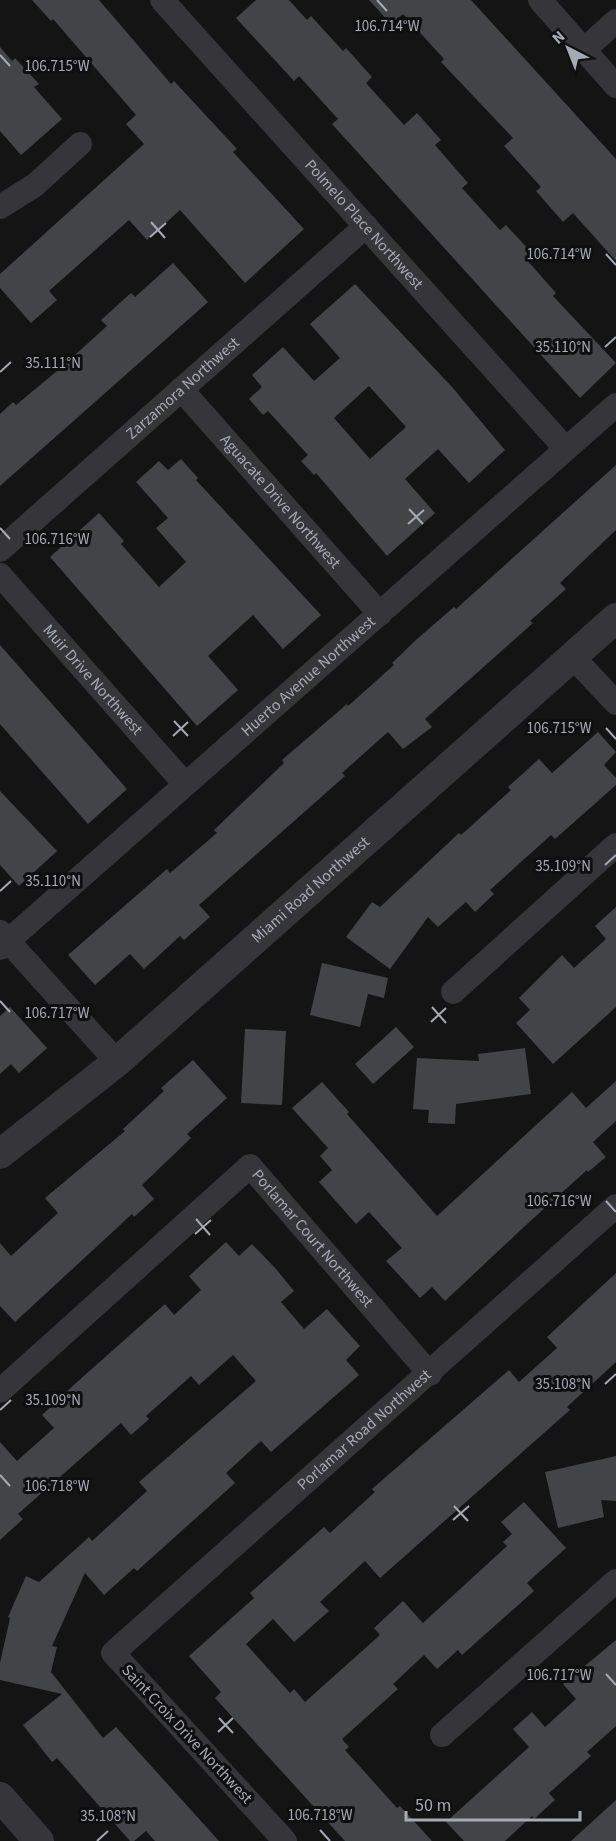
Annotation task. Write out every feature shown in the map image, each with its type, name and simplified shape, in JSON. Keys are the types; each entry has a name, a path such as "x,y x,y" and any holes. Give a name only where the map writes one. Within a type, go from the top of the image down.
{"street":[{"name":"Polmelo Place Northwest","path":"162,0 566,449"},
{"path":"540,0 616,86"},
{"path":"584,50 616,21"},
{"path":"0,207 35,185 80,144"},
{"name":"Zarzamora Northwest","path":"0,550 366,226"},
{"name":"Aguacate Drive Northwest","path":"182,389 380,614"},
{"name":"Huerto Avenue Northwest","path":"3,940 380,614 616,405"},
{"name":"Muir Drive Northwest","path":"0,575 185,784"},
{"name":"Miami Road Northwest","path":"0,1154 117,1062 616,618"},
{"path":"573,657 616,703"},
{"path":"453,992 616,845"},
{"path":"3,940 117,1062"},
{"name":"Porlamar Court Northwest","path":"0,1391 250,1167 430,1374"},
{"name":"Porlamar Road Northwest","path":"113,1653 430,1374 616,1206"},
{"path":"442,1735 616,1581"},
{"name":"Saint Croix Drive Northwest","path":"113,1653 285,1841"},
{"path":"0,1797 39,1841"}],"building":[{"path":"32,0 99,0 171,84 174,81 237,149 233,152 304,229 245,283 180,210 147,240 129,220 49,291 57,300 31,323 0,288 0,274 144,144 126,124 136,115 53,19 51,21"},
{"path":"256,0 289,0 307,20 311,16 343,51 346,48 372,77 366,83 404,125 417,113 441,140 435,145 468,183 462,188 500,230 506,225 531,252 525,258 556,293 553,296 616,363 580,398 332,124 338,119 299,76 294,81 236,18"},
{"path":"369,0 471,0 616,159 616,261 573,213 563,222 536,191 541,187 504,146 513,138 441,62 444,59 403,14 391,24"},
{"path":"0,47 12,61 15,58 39,84 34,87 62,119 21,155 0,131"},
{"path":"173,263 208,302 0,486 0,414 13,402 16,405 57,371 107,326 101,320 131,293 135,297"},
{"path":"355,284 452,387 505,450 469,483 438,449 405,479 435,513 387,556 316,473 314,475 301,461 308,455 268,411 263,415 249,399 262,387 252,375 283,347 314,381 340,358 310,324","holes":["369,386 406,427 370,459 334,418"]},
{"path":"181,459 198,478 196,480 321,615 283,649 253,615 208,656 238,690 197,726 50,557 99,513 124,541 121,544 159,587 186,562 156,528 168,518 136,482 159,461 168,470"},
{"path":"616,465 616,530 560,583 566,589 530,621 533,623 425,719 432,727 403,749 388,732 342,773 345,776 199,905 210,917 184,940 180,936 144,969 130,954 95,985 68,955 167,869 170,873 217,833 214,830 284,763 282,760 347,704 348,706 394,665 392,663 417,639 454,607 456,609"},
{"path":"0,645 127,789 88,824 0,724"},
{"path":"598,732 616,752 604,765 616,778 616,785 555,839 551,835 490,890 494,894 475,912 466,902 438,927 428,917 390,969 346,937 372,902 380,907 459,833 461,835 511,790 508,787 539,759 552,773"},
{"path":"0,791 57,851 19,886 0,865"},
{"path":"616,907 616,1007 553,1064 516,1023 530,1010 519,998 562,955 574,968 606,939 595,926"},
{"path":"322,963 388,978 384,998 368,994 360,1027 310,1015"},
{"path":"10,1007 47,1048 19,1073 11,1064 0,1074 0,1016"},
{"path":"396,1027 414,1047 373,1084 355,1064"},
{"path":"245,1029 286,1031 282,1105 241,1103"},
{"path":"525,1048 531,1094 456,1104 455,1124 428,1123 429,1110 413,1109 417,1058 479,1061 478,1054"},
{"path":"193,1060 227,1098 187,1134 191,1138 142,1185 154,1199 134,1217 132,1214 15,1322 0,1306 0,1243 11,1256 58,1213 45,1198 125,1131 123,1129 164,1091 161,1088"},
{"path":"616,1081 616,1121 593,1142 606,1157 588,1172 587,1170 445,1301 432,1287 420,1298 386,1261 402,1248 369,1212 356,1224 319,1182 332,1170 320,1156 328,1148 292,1108 322,1082 349,1112 347,1114 437,1216 572,1092 586,1108"},
{"path":"226,1242 239,1256 252,1244 276,1269 294,1291 281,1302 304,1329 327,1309 360,1346 346,1360 359,1375 271,1452 261,1441 226,1473 235,1483 137,1571 134,1568 104,1595 85,1573 52,1646 57,1647 51,1672 103,1738 116,1727 219,1841 155,1841 146,1831 134,1841 130,1841 57,1758 52,1762 23,1725 62,1694 0,1680 0,1663 10,1618 8,1617 26,1576 39,1582 89,1537 92,1541 147,1491 139,1482 256,1381 233,1355 199,1385 191,1376 146,1416 149,1419 131,1435 121,1423 18,1514 23,1519 0,1540 0,1442 17,1461 54,1428 42,1415 77,1382 165,1304 174,1315 201,1290 189,1276"},
{"path":"616,1273 616,1362 567,1407 570,1410 380,1578 365,1561 320,1602 329,1611 294,1642 273,1619 246,1644 290,1693 294,1689 305,1702 380,1635 374,1628 403,1601 423,1623 507,1546 503,1542 512,1534 501,1522 524,1502 566,1548 527,1583 534,1591 462,1655 458,1650 437,1669 424,1655 393,1684 398,1689 342,1739 349,1747 345,1750 397,1808 400,1806 432,1841 345,1841 215,1698 221,1692 189,1656 254,1598 250,1593 324,1527 330,1533 375,1492 372,1489 509,1370 519,1382 557,1348 547,1337"},
{"path":"616,1456 616,1501 601,1500 604,1517 558,1528 545,1472"},
{"path":"616,1640 616,1726 587,1752 591,1756 549,1793 555,1800 534,1819 532,1816 505,1841 464,1841 446,1822 529,1747 513,1729 532,1712 545,1727 576,1699 563,1684"},
{"path":"616,1800 616,1841 571,1841"}]}
